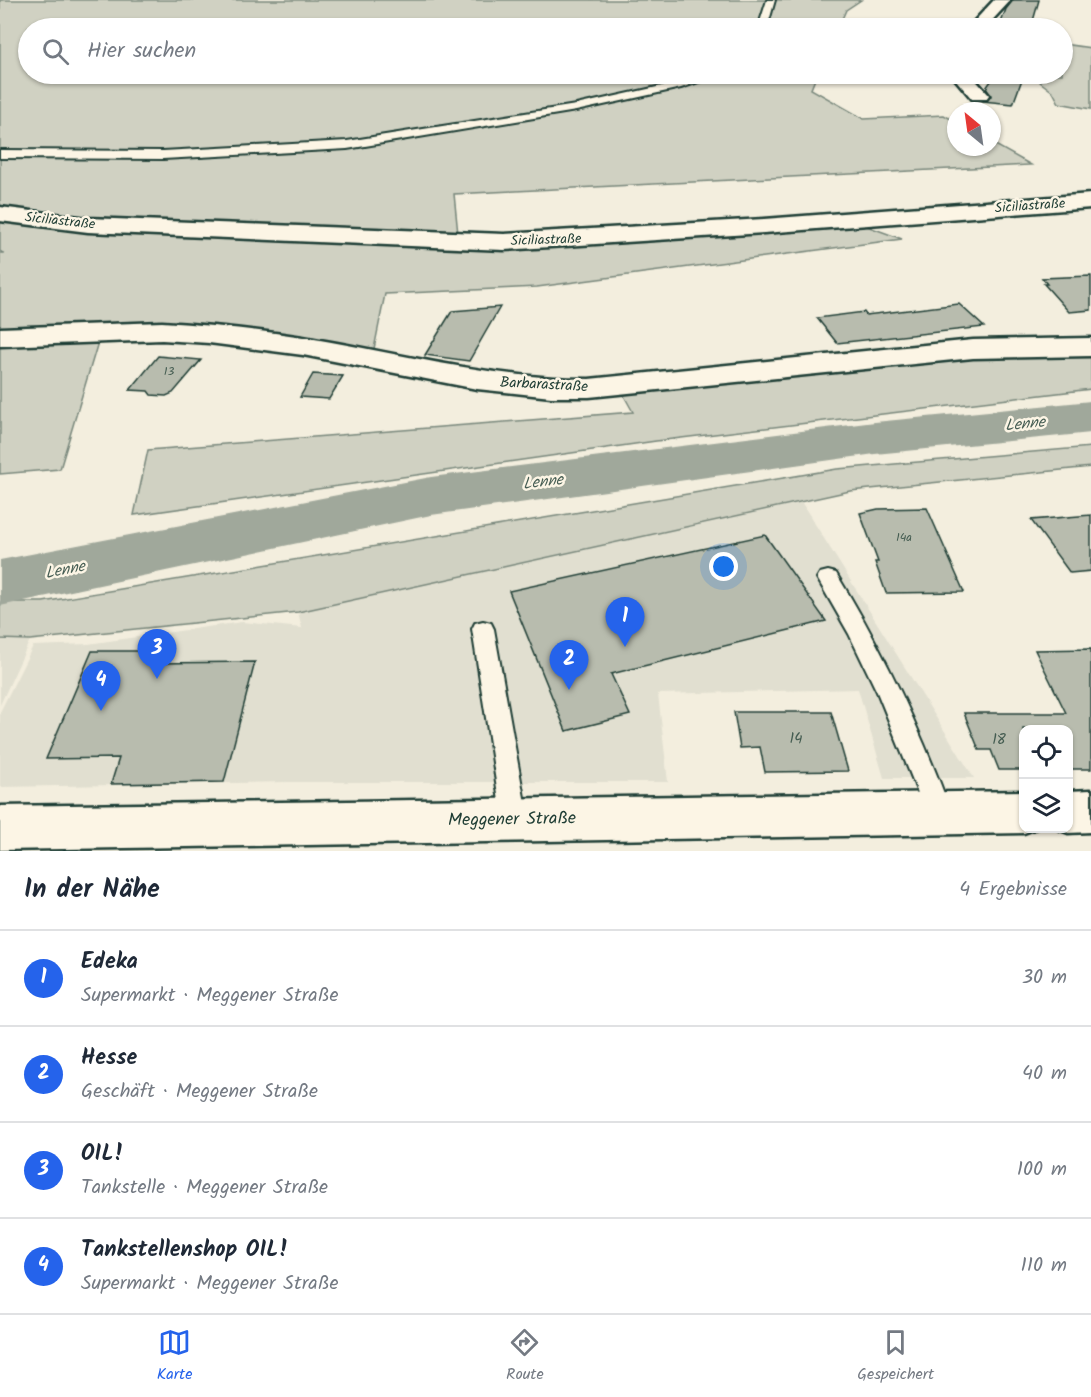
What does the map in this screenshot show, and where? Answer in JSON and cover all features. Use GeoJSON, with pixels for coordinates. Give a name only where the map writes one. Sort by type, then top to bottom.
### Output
{"type":"FeatureCollection","features":[{"type":"Feature","properties":{"kind":"street"},"geometry":{"type":"LineString","coordinates":[[986,18],[1003,0]]}},
{"type":"Feature","properties":{"kind":"street"},"geometry":{"type":"LineString","coordinates":[[969,84],[979,95]]}},
{"type":"Feature","properties":{"kind":"street","name":"Siciliastraße"},"geometry":{"type":"LineString","coordinates":[[0,214],[88,225],[504,242],[764,226],[1090,213]]}},
{"type":"Feature","properties":{"kind":"street","name":"Barbarastraße"},"geometry":{"type":"LineString","coordinates":[[0,337],[162,331],[209,334],[303,346],[477,380],[551,388],[589,388],[973,349],[1091,347]]}},
{"type":"Feature","properties":{"kind":"street","name":"Meggener Straße"},"geometry":{"type":"LineString","coordinates":[[0,828],[1019,812]]}},
{"type":"Feature","properties":{"kind":"street"},"geometry":{"type":"LineString","coordinates":[[1073,812],[1091,812]]}},
{"type":"Feature","properties":{"kind":"lane"},"geometry":{"type":"LineString","coordinates":[[765,18],[771,0]]}},
{"type":"Feature","properties":{"kind":"lane"},"geometry":{"type":"LineString","coordinates":[[0,154],[163,155],[347,145],[576,108],[684,84]]}},
{"type":"Feature","properties":{"kind":"lane"},"geometry":{"type":"LineString","coordinates":[[828,578],[860,628],[912,740],[938,812]]}},
{"type":"Feature","properties":{"kind":"lane"},"geometry":{"type":"LineString","coordinates":[[483,629],[515,820]]}},
{"type":"Feature","properties":{"kind":"shaded area"},"geometry":{"type":"Polygon","coordinates":[[[0,0],[861,0],[846,10],[842,18],[18,18],[18,84],[813,84],[811,89],[864,119],[944,115],[947,117],[947,156],[1001,156],[1001,148],[1031,165],[454,194],[459,244],[861,224],[902,239],[537,287],[385,294],[373,354],[217,327],[0,333],[0,253],[3,253],[0,251],[0,0]]]}},
{"type":"Feature","properties":{"kind":"shaded area"},"geometry":{"type":"Polygon","coordinates":[[[1073,45],[1091,48],[1091,109],[1059,103],[1053,92],[1043,84],[1073,84],[1073,45]]]}},
{"type":"Feature","properties":{"kind":"shaded area"},"geometry":{"type":"Polygon","coordinates":[[[98,342],[60,469],[0,474],[0,347],[98,342]]]}},
{"type":"Feature","properties":{"kind":"shaded area"},"geometry":{"type":"Polygon","coordinates":[[[1091,355],[1091,389],[656,441],[134,515],[148,450],[633,412],[623,394],[971,357],[1091,355]]]}},
{"type":"Feature","properties":{"kind":"shaded area"},"geometry":{"type":"Polygon","coordinates":[[[1091,447],[1091,467],[850,491],[298,612],[30,640],[0,639],[0,602],[43,602],[837,469],[1091,447]]]}},
{"type":"Feature","properties":{"kind":"shaded area"},"geometry":{"type":"Polygon","coordinates":[[[800,500],[974,778],[884,778],[858,689],[658,694],[668,782],[287,782],[0,787],[0,712],[33,646],[88,644],[242,622],[302,628],[298,612],[800,500]]]}},
{"type":"Feature","properties":{"kind":"shaded area"},"geometry":{"type":"Polygon","coordinates":[[[0,639],[30,640],[0,705],[0,639]]]}},
{"type":"Feature","properties":{"kind":"building"},"geometry":{"type":"Polygon","coordinates":[[[1013,0],[1039,0],[1034,18],[1003,18],[1013,0]]]}},
{"type":"Feature","properties":{"kind":"building"},"geometry":{"type":"Polygon","coordinates":[[[989,84],[1020,84],[1013,104],[982,101],[988,100],[991,96],[986,88],[989,84]]]}},
{"type":"Feature","properties":{"kind":"building"},"geometry":{"type":"Polygon","coordinates":[[[1091,276],[1091,310],[1069,312],[1044,284],[1047,284],[1042,278],[1091,276]]]}},
{"type":"Feature","properties":{"kind":"building"},"geometry":{"type":"Polygon","coordinates":[[[959,304],[984,327],[837,343],[817,318],[864,312],[866,315],[959,304]]]}},
{"type":"Feature","properties":{"kind":"building"},"geometry":{"type":"Polygon","coordinates":[[[500,307],[469,361],[425,355],[452,311],[500,307]]]}},
{"type":"Feature","properties":{"kind":"building"},"geometry":{"type":"Polygon","coordinates":[[[158,356],[201,360],[173,393],[166,396],[151,395],[148,391],[130,390],[158,356]]]}},
{"type":"Feature","properties":{"kind":"building"},"geometry":{"type":"Polygon","coordinates":[[[313,374],[343,376],[329,399],[300,397],[313,374]]]}},
{"type":"Feature","properties":{"kind":"building"},"geometry":{"type":"Polygon","coordinates":[[[927,508],[964,592],[886,593],[875,562],[878,562],[860,513],[878,509],[927,508]]]}},
{"type":"Feature","properties":{"kind":"building"},"geometry":{"type":"Polygon","coordinates":[[[1091,515],[1091,571],[1070,573],[1031,520],[1091,515]]]}},
{"type":"Feature","properties":{"kind":"building"},"geometry":{"type":"Polygon","coordinates":[[[765,535],[826,621],[611,674],[630,715],[566,731],[509,591],[765,535]]]}},
{"type":"Feature","properties":{"kind":"building"},"geometry":{"type":"Polygon","coordinates":[[[1091,649],[1091,769],[1073,769],[1073,725],[1019,725],[1019,770],[999,770],[991,750],[979,750],[964,713],[1066,713],[1035,650],[1091,649]]]}},
{"type":"Feature","properties":{"kind":"building"},"geometry":{"type":"Polygon","coordinates":[[[92,651],[158,651],[153,663],[255,662],[224,782],[111,784],[119,758],[46,759],[92,651]]]}},
{"type":"Feature","properties":{"kind":"building"},"geometry":{"type":"Polygon","coordinates":[[[734,712],[831,712],[848,771],[765,772],[760,747],[740,748],[734,712]]]}},
{"type":"Feature","properties":{"kind":"waterway","name":"Lenne"},"geometry":{"type":"LineString","coordinates":[[0,583],[431,496],[875,438],[1091,417]]}},
{"type":"Feature","properties":{"kind":"place","name":"Edeka"},"geometry":{"type":"Point","coordinates":[625,647]}},
{"type":"Feature","properties":{"kind":"place","name":"OIL!"},"geometry":{"type":"Point","coordinates":[157,679]}},
{"type":"Feature","properties":{"kind":"place","name":"Hesse"},"geometry":{"type":"Point","coordinates":[569,690]}},
{"type":"Feature","properties":{"kind":"place","name":"Tankstellenshop OIL!"},"geometry":{"type":"Point","coordinates":[101,711]}}]}
